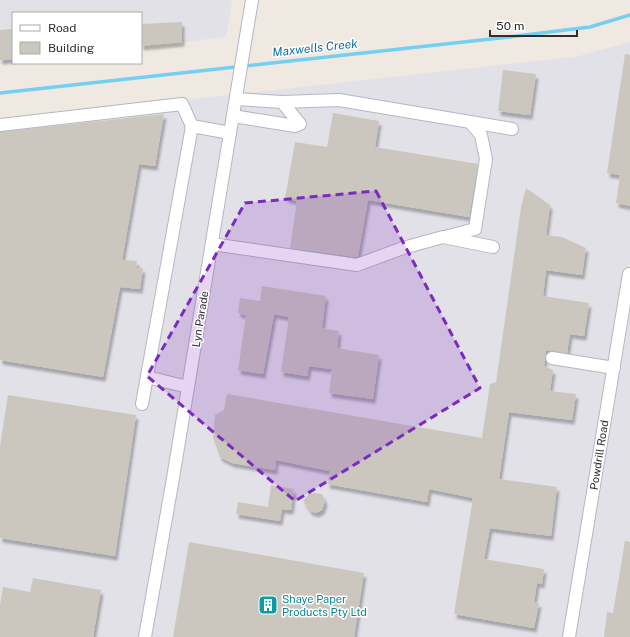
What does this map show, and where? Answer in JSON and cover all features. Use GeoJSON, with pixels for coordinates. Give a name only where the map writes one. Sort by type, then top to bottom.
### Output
{"type":"FeatureCollection","features":[{"type":"Feature","properties":{"kind":"street","name":"Lyn Parade"},"geometry":{"type":"LineString","coordinates":[[145,637],[252,0]]}},
{"type":"Feature","properties":{"kind":"street"},"geometry":{"type":"LineString","coordinates":[[237,94],[282,102],[339,100],[512,128]]}},
{"type":"Feature","properties":{"kind":"street"},"geometry":{"type":"LineString","coordinates":[[233,116],[295,126],[300,124],[282,102]]}},
{"type":"Feature","properties":{"kind":"street"},"geometry":{"type":"LineString","coordinates":[[0,125],[182,104],[192,126],[142,404]]}},
{"type":"Feature","properties":{"kind":"street"},"geometry":{"type":"LineString","coordinates":[[212,244],[357,265],[403,248],[474,229],[486,159],[481,135],[470,122]]}},
{"type":"Feature","properties":{"kind":"street"},"geometry":{"type":"LineString","coordinates":[[192,126],[230,133]]}},
{"type":"Feature","properties":{"kind":"street"},"geometry":{"type":"LineString","coordinates":[[443,237],[493,247]]}},
{"type":"Feature","properties":{"kind":"street","name":"Powdrill Road"},"geometry":{"type":"LineString","coordinates":[[569,637],[629,274]]}},
{"type":"Feature","properties":{"kind":"street"},"geometry":{"type":"LineString","coordinates":[[552,358],[614,368]]}},
{"type":"Feature","properties":{"kind":"street"},"geometry":{"type":"LineString","coordinates":[[147,378],[188,387]]}},
{"type":"Feature","properties":{"kind":"highlighted area"},"geometry":{"type":"Polygon","coordinates":[[[376,191],[480,388],[295,501],[147,376],[245,203],[376,191]]]}},
{"type":"Feature","properties":{"kind":"shaded area"},"geometry":{"type":"Polygon","coordinates":[[[0,0],[232,0],[226,37],[142,47],[142,12],[12,12],[12,62],[0,64],[0,0]]]}},
{"type":"Feature","properties":{"kind":"shaded area"},"geometry":{"type":"Polygon","coordinates":[[[630,42],[630,637],[0,637],[0,120],[575,57],[630,42]]]}},
{"type":"Feature","properties":{"kind":"building"},"geometry":{"type":"Polygon","coordinates":[[[182,22],[182,42],[142,46],[142,24],[182,22]]]}},
{"type":"Feature","properties":{"kind":"building"},"geometry":{"type":"Polygon","coordinates":[[[12,29],[12,59],[0,60],[0,30],[12,29]]]}},
{"type":"Feature","properties":{"kind":"building"},"geometry":{"type":"Polygon","coordinates":[[[625,54],[630,55],[630,206],[616,203],[620,175],[607,173],[625,54]]]}},
{"type":"Feature","properties":{"kind":"building"},"geometry":{"type":"Polygon","coordinates":[[[503,70],[536,74],[530,115],[498,111],[503,70]]]}},
{"type":"Feature","properties":{"kind":"building"},"geometry":{"type":"Polygon","coordinates":[[[333,113],[379,121],[375,147],[478,164],[469,217],[368,200],[358,256],[356,257],[290,248],[297,201],[285,198],[295,142],[327,147],[333,113]]]}},
{"type":"Feature","properties":{"kind":"building"},"geometry":{"type":"Polygon","coordinates":[[[164,114],[155,166],[139,164],[122,260],[137,261],[136,268],[143,268],[140,289],[120,287],[103,377],[0,360],[0,132],[164,114]]]}},
{"type":"Feature","properties":{"kind":"building"},"geometry":{"type":"Polygon","coordinates":[[[526,188],[550,205],[546,235],[562,237],[586,248],[582,275],[546,270],[543,296],[589,303],[584,336],[570,334],[567,353],[546,350],[544,366],[553,370],[550,391],[576,394],[572,420],[509,412],[499,479],[557,487],[551,536],[490,528],[484,559],[544,569],[542,584],[537,583],[534,602],[539,603],[534,628],[454,614],[473,498],[429,489],[427,502],[327,484],[330,471],[276,460],[275,470],[232,463],[220,457],[213,437],[215,415],[224,410],[227,394],[482,438],[490,384],[496,382],[521,207],[526,188]]]}},
{"type":"Feature","properties":{"kind":"building"},"geometry":{"type":"Polygon","coordinates":[[[262,286],[326,296],[322,328],[339,331],[337,348],[379,355],[373,399],[329,393],[332,369],[309,366],[307,376],[281,372],[289,317],[274,314],[263,374],[238,370],[246,315],[238,313],[240,298],[260,301],[262,286]]]}},
{"type":"Feature","properties":{"kind":"building"},"geometry":{"type":"Polygon","coordinates":[[[8,395],[136,415],[115,556],[0,538],[0,446],[8,395]]]}},
{"type":"Feature","properties":{"kind":"building"},"geometry":{"type":"Polygon","coordinates":[[[271,485],[294,489],[291,510],[282,509],[280,521],[236,514],[238,502],[268,507],[271,485]]]}},
{"type":"Feature","properties":{"kind":"building"},"geometry":{"type":"Polygon","coordinates":[[[309,494],[322,494],[325,501],[322,510],[316,513],[310,511],[303,501],[309,494]]]}},
{"type":"Feature","properties":{"kind":"building"},"geometry":{"type":"Polygon","coordinates":[[[625,541],[630,542],[630,637],[604,637],[607,612],[613,613],[625,541]]]}},
{"type":"Feature","properties":{"kind":"building","name":"Shaye Paper Products Pty Ltd"},"geometry":{"type":"Polygon","coordinates":[[[189,542],[364,573],[354,637],[173,637],[189,542]]]}},
{"type":"Feature","properties":{"kind":"building"},"geometry":{"type":"Polygon","coordinates":[[[33,578],[101,590],[93,637],[0,637],[0,605],[3,587],[30,592],[33,578]]]}},
{"type":"Feature","properties":{"kind":"waterway","name":"Maxwells Creek"},"geometry":{"type":"LineString","coordinates":[[0,93],[590,27],[630,15]]}},
{"type":"Feature","properties":{"kind":"place","name":"Shaye Paper Products Pty Ltd"},"geometry":{"type":"Point","coordinates":[268,605]}}]}
